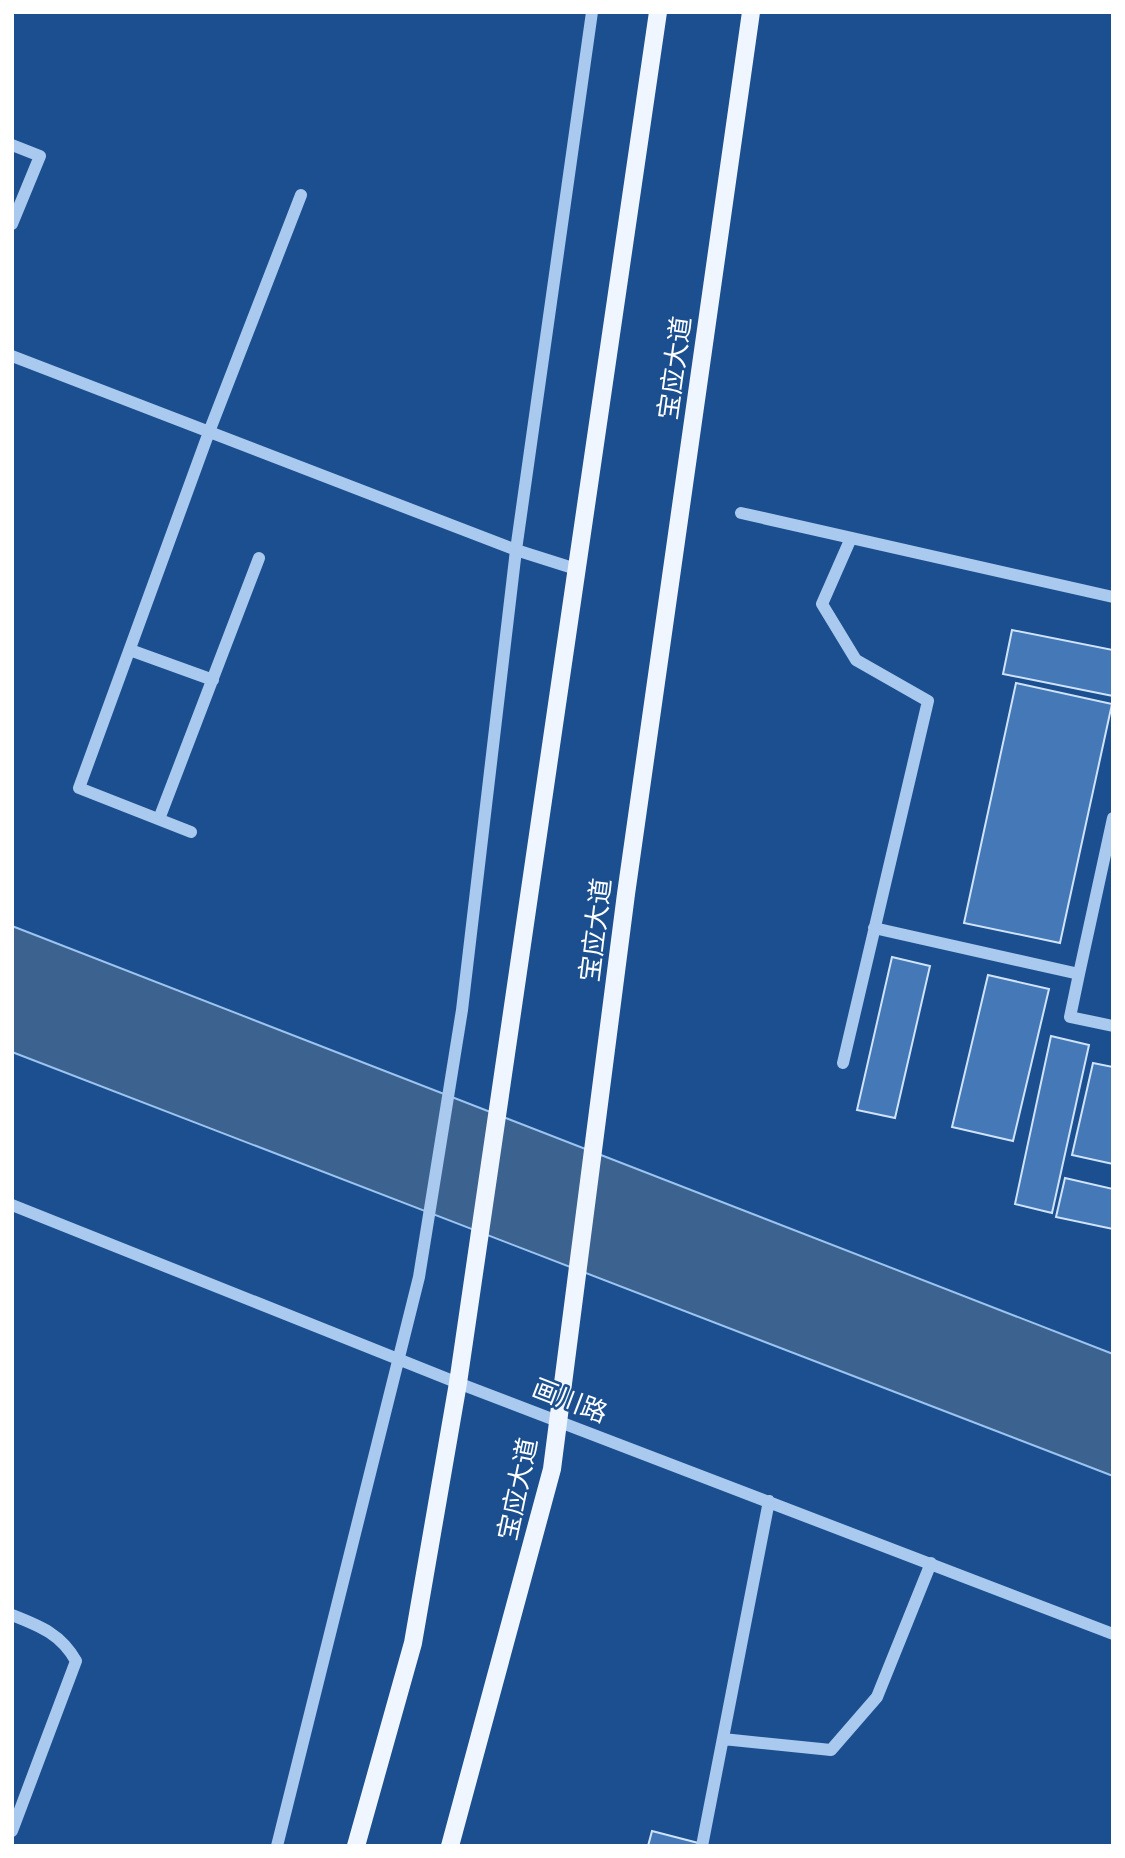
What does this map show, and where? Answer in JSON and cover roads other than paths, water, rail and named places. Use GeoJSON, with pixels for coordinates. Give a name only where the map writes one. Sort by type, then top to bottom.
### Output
{"type":"FeatureCollection","features":[{"type":"Feature","properties":{"kind":"main road"},"geometry":{"type":"LineString","coordinates":[[356,1846],[413,1643],[458,1383],[658,12]]}},
{"type":"Feature","properties":{"kind":"main road","name":"宝应大道"},"geometry":{"type":"LineString","coordinates":[[450,1846],[552,1469],[607,1059],[626,894],[751,12]]}},
{"type":"Feature","properties":{"kind":"street"},"geometry":{"type":"LineString","coordinates":[[277,1846],[401,1360],[419,1277],[461,1010],[516,550],[592,12]]}},
{"type":"Feature","properties":{"kind":"street"},"geometry":{"type":"LineString","coordinates":[[12,145],[40,156],[12,224]]}},
{"type":"Feature","properties":{"kind":"street"},"geometry":{"type":"LineString","coordinates":[[191,832],[79,788],[209,432],[301,195]]}},
{"type":"Feature","properties":{"kind":"street"},"geometry":{"type":"LineString","coordinates":[[12,356],[516,550],[576,569]]}},
{"type":"Feature","properties":{"kind":"street"},"geometry":{"type":"LineString","coordinates":[[741,513],[1113,597]]}},
{"type":"Feature","properties":{"kind":"street"},"geometry":{"type":"LineString","coordinates":[[843,1063],[928,701],[856,660],[822,604],[851,538]]}},
{"type":"Feature","properties":{"kind":"street"},"geometry":{"type":"LineString","coordinates":[[159,819],[259,558]]}},
{"type":"Feature","properties":{"kind":"street"},"geometry":{"type":"LineString","coordinates":[[130,650],[213,680]]}},
{"type":"Feature","properties":{"kind":"street"},"geometry":{"type":"LineString","coordinates":[[1113,818],[1070,1017],[1113,1026]]}},
{"type":"Feature","properties":{"kind":"street"},"geometry":{"type":"LineString","coordinates":[[874,928],[1079,974]]}},
{"type":"Feature","properties":{"kind":"street","name":"画川路"},"geometry":{"type":"LineString","coordinates":[[12,1205],[458,1383],[1113,1634]]}},
{"type":"Feature","properties":{"kind":"street"},"geometry":{"type":"LineString","coordinates":[[702,1846],[769,1501]]}},
{"type":"Feature","properties":{"kind":"street"},"geometry":{"type":"LineString","coordinates":[[723,1739],[831,1750],[877,1697],[931,1563]]}},
{"type":"Feature","properties":{"kind":"street"},"geometry":{"type":"LineString","coordinates":[[12,1615],[51,1630],[68,1646],[76,1661],[12,1831]]}},
{"type":"Feature","properties":{"kind":"water"},"geometry":{"type":"Polygon","coordinates":[[[12,926],[1113,1354],[1113,1476],[12,1052],[12,926]]]}}]}
